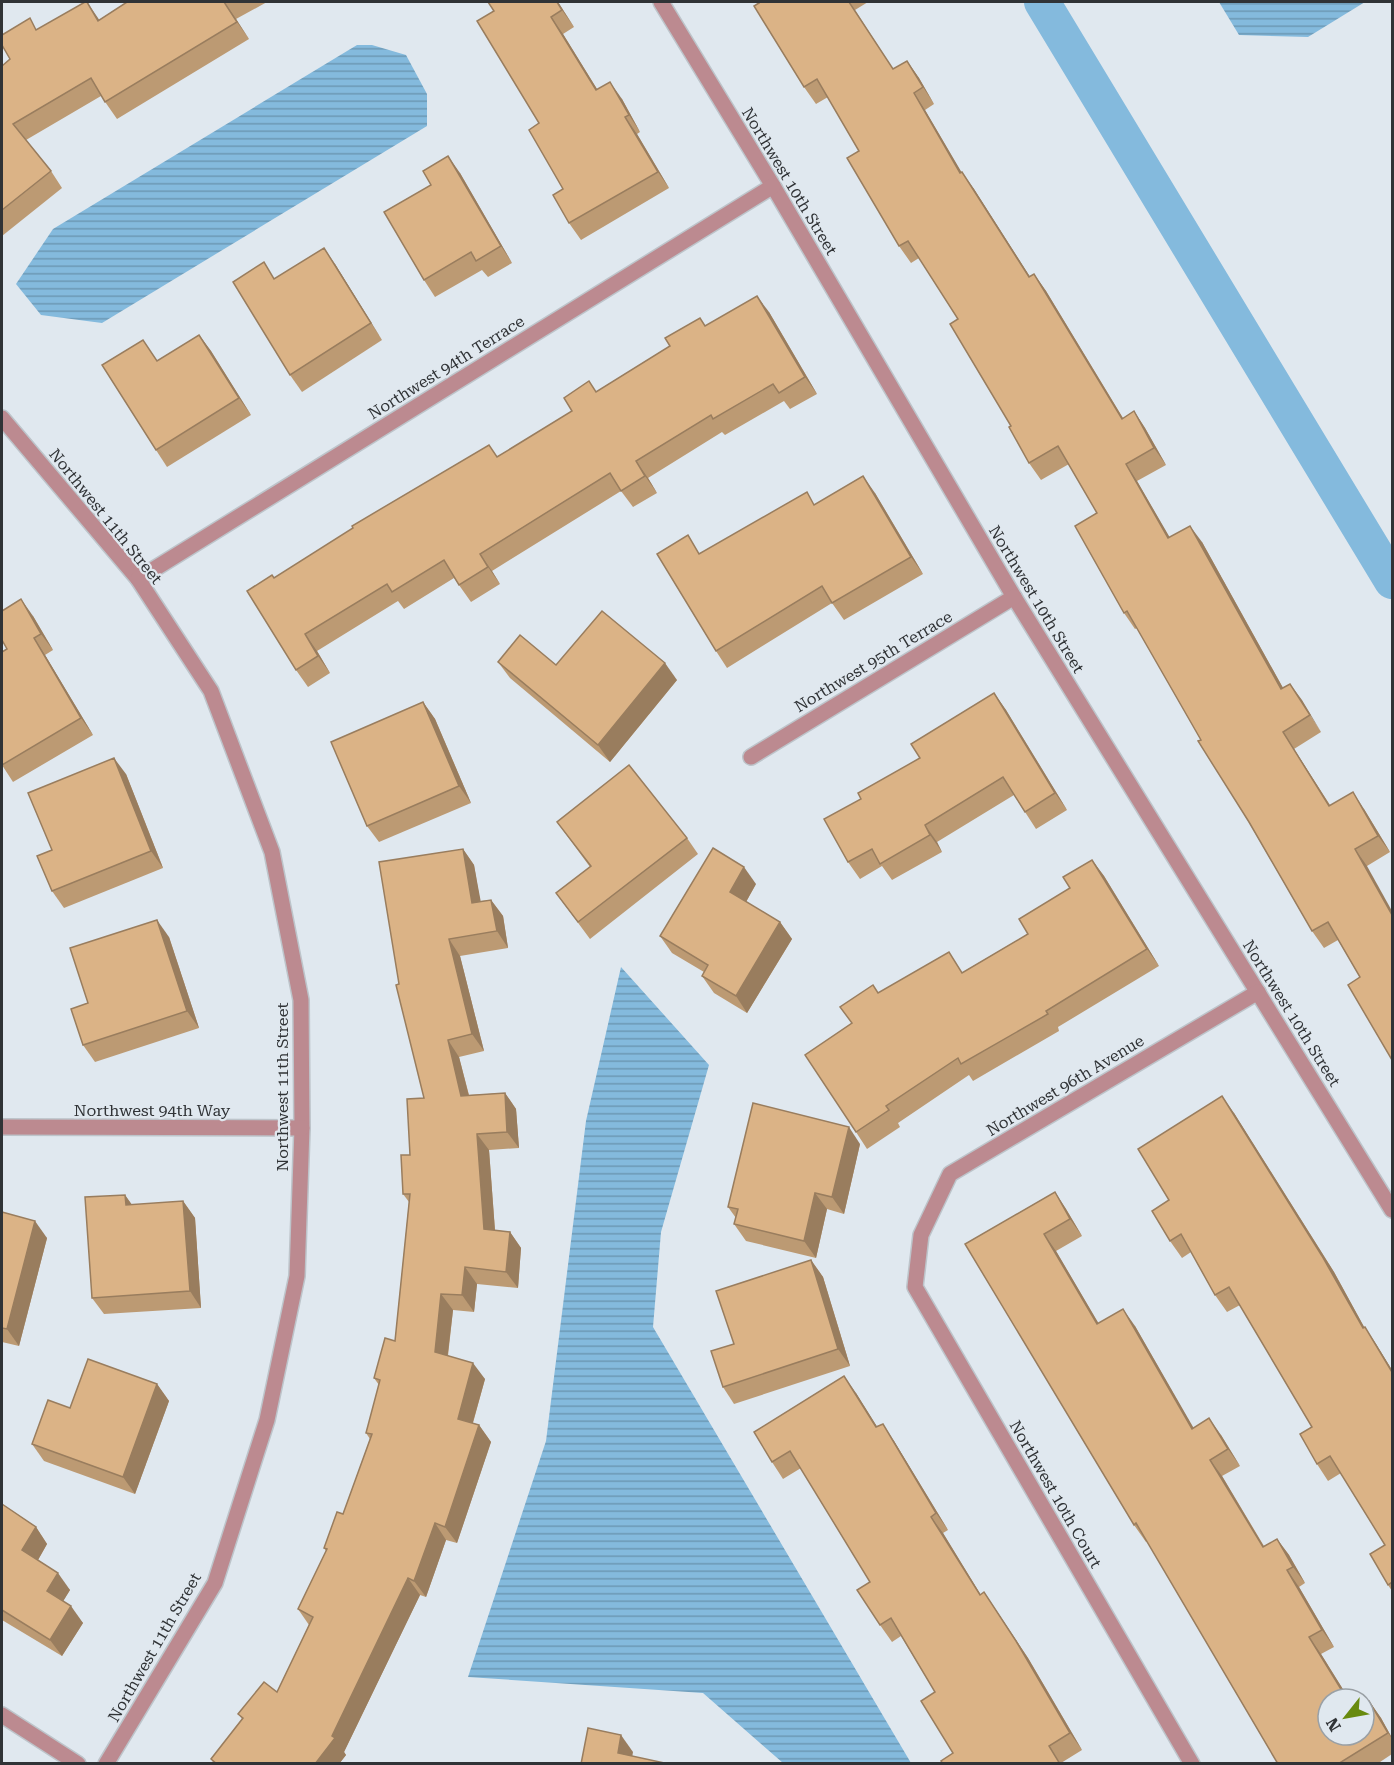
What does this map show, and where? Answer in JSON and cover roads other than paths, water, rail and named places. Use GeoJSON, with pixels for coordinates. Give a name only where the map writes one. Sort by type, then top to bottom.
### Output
{"type":"FeatureCollection","features":[{"type":"Feature","properties":{"kind":"street","name":"Northwest 10th Street"},"geometry":{"type":"LineString","coordinates":[[661,2],[774,186],[1014,597],[1392,1210]]}},
{"type":"Feature","properties":{"kind":"street","name":"Northwest 94th Terrace"},"geometry":{"type":"LineString","coordinates":[[138,579],[774,186]]}},
{"type":"Feature","properties":{"kind":"street","name":"Northwest 11th Street"},"geometry":{"type":"LineString","coordinates":[[2,418],[138,579],[212,691],[272,852],[302,1000],[302,1128],[297,1276],[267,1420],[215,1583],[106,1764]]}},
{"type":"Feature","properties":{"kind":"street","name":"Northwest 95th Terrace"},"geometry":{"type":"LineString","coordinates":[[751,757],[1014,597]]}},
{"type":"Feature","properties":{"kind":"street","name":"Northwest 96th Avenue"},"geometry":{"type":"LineString","coordinates":[[921,1235],[950,1174],[1258,992]]}},
{"type":"Feature","properties":{"kind":"street","name":"Northwest 94th Way"},"geometry":{"type":"LineString","coordinates":[[2,1127],[302,1128]]}},
{"type":"Feature","properties":{"kind":"street","name":"Northwest 10th Court"},"geometry":{"type":"LineString","coordinates":[[921,1235],[915,1287],[1192,1764]]}},
{"type":"Feature","properties":{"kind":"street"},"geometry":{"type":"LineString","coordinates":[[2,1715],[78,1764]]}},
{"type":"Feature","properties":{"kind":"water"},"geometry":{"type":"Polygon","coordinates":[[[1219,2],[1365,2],[1308,37],[1239,35],[1219,2]]]}},
{"type":"Feature","properties":{"kind":"water"},"geometry":{"type":"Polygon","coordinates":[[[357,45],[372,45],[406,55],[427,94],[427,126],[102,323],[41,315],[16,284],[53,229],[357,45]]]}},
{"type":"Feature","properties":{"kind":"water"},"geometry":{"type":"Polygon","coordinates":[[[621,967],[709,1065],[661,1232],[653,1327],[911,1763],[783,1763],[703,1693],[468,1677],[546,1441],[586,1121],[621,967]]]}},
{"type":"Feature","properties":{"kind":"waterway"},"geometry":{"type":"LineString","coordinates":[[1042,2],[1392,581]]}}]}
